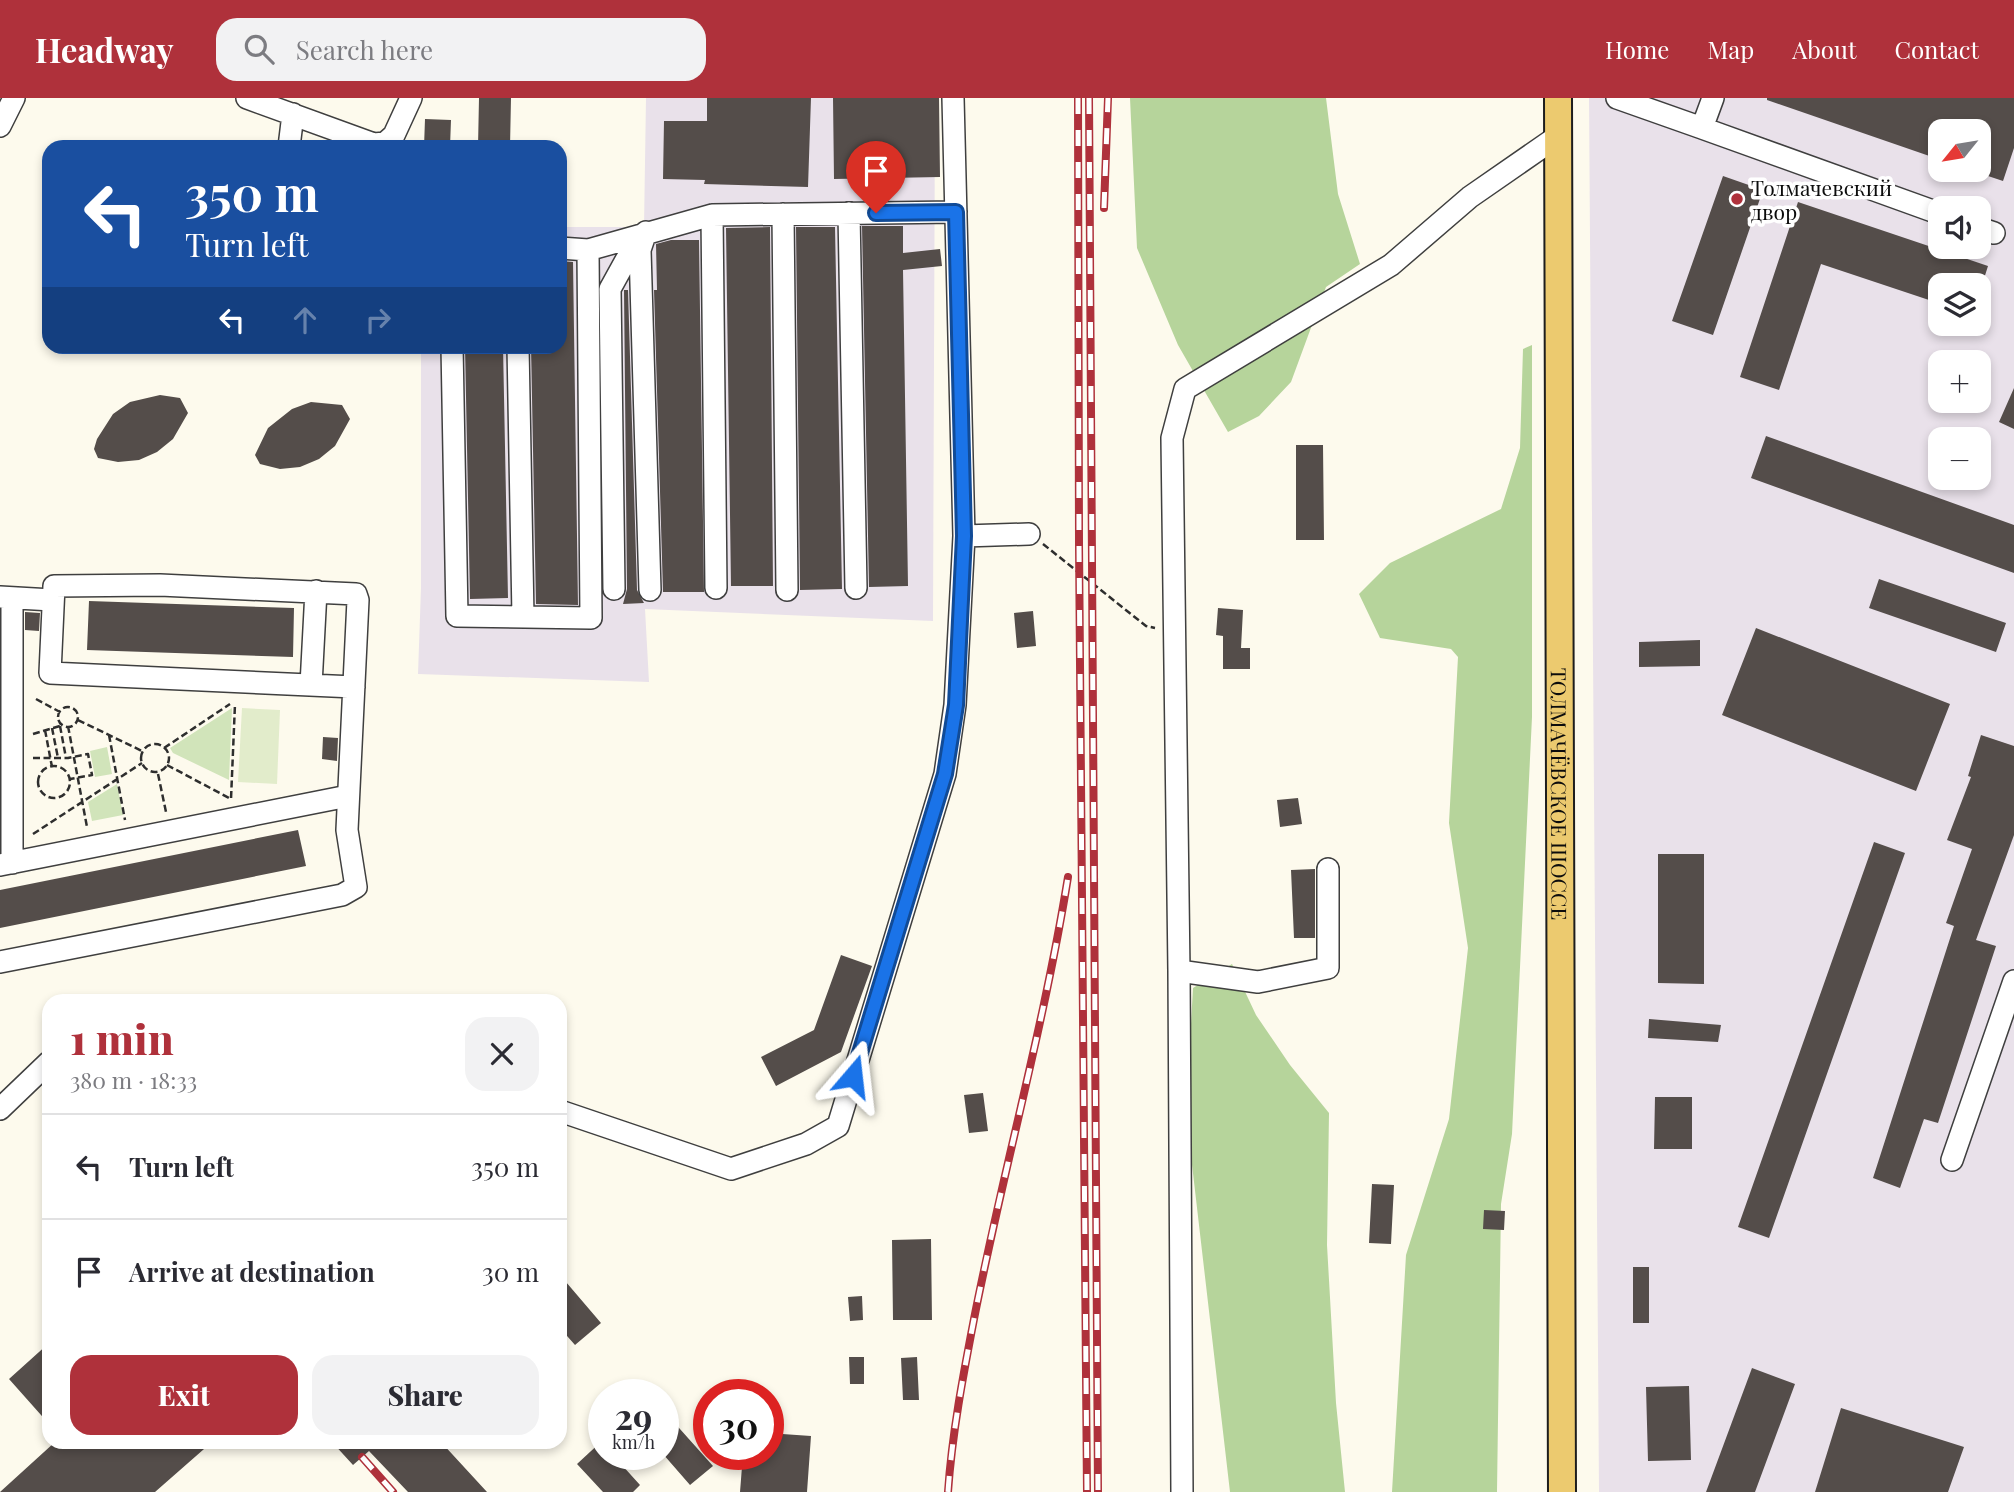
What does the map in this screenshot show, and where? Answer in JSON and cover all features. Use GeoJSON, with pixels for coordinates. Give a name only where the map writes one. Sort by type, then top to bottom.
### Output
{"type":"FeatureCollection","features":[{"type":"Feature","properties":{"kind":"main road","name":"ТОЛМАЧЁВСКОЕ ШОССЕ"},"geometry":{"type":"LineString","coordinates":[[1558,98],[1562,1492]]}},
{"type":"Feature","properties":{"kind":"street"},"geometry":{"type":"LineString","coordinates":[[0,126],[14,98]]}},
{"type":"Feature","properties":{"kind":"street"},"geometry":{"type":"LineString","coordinates":[[247,98],[360,140]]}},
{"type":"Feature","properties":{"kind":"street"},"geometry":{"type":"LineString","coordinates":[[388,140],[394,135],[411,98]]}},
{"type":"Feature","properties":{"kind":"street"},"geometry":{"type":"LineString","coordinates":[[567,1113],[731,1169],[806,1144],[838,1126],[945,774],[956,705],[964,536],[953,98]]}},
{"type":"Feature","properties":{"kind":"street"},"geometry":{"type":"LineString","coordinates":[[1616,98],[1928,209]]}},
{"type":"Feature","properties":{"kind":"street"},"geometry":{"type":"LineString","coordinates":[[1702,128],[1713,98]]}},
{"type":"Feature","properties":{"kind":"street"},"geometry":{"type":"LineString","coordinates":[[290,140],[293,114]]}},
{"type":"Feature","properties":{"kind":"street"},"geometry":{"type":"LineString","coordinates":[[1182,1492],[1172,438],[1185,389],[1391,265],[1470,197],[1558,136]]}},
{"type":"Feature","properties":{"kind":"street"},"geometry":{"type":"LineString","coordinates":[[567,248],[588,250],[643,241],[712,215],[956,212]]}},
{"type":"Feature","properties":{"kind":"street"},"geometry":{"type":"LineString","coordinates":[[849,213],[856,588]]}},
{"type":"Feature","properties":{"kind":"street"},"geometry":{"type":"LineString","coordinates":[[783,214],[787,590]]}},
{"type":"Feature","properties":{"kind":"street"},"geometry":{"type":"LineString","coordinates":[[712,215],[716,588]]}},
{"type":"Feature","properties":{"kind":"street"},"geometry":{"type":"LineString","coordinates":[[614,589],[610,289],[626,260],[643,241]]}},
{"type":"Feature","properties":{"kind":"street"},"geometry":{"type":"LineString","coordinates":[[643,241],[650,590]]}},
{"type":"Feature","properties":{"kind":"street"},"geometry":{"type":"LineString","coordinates":[[453,354],[457,616],[592,618],[588,250]]}},
{"type":"Feature","properties":{"kind":"street"},"geometry":{"type":"LineString","coordinates":[[518,354],[523,617]]}},
{"type":"Feature","properties":{"kind":"street"},"geometry":{"type":"LineString","coordinates":[[964,536],[1029,534]]}},
{"type":"Feature","properties":{"kind":"street"},"geometry":{"type":"LineString","coordinates":[[0,962],[342,895],[356,887],[347,830],[358,600],[352,593],[160,585],[58,584],[52,589],[50,673]]}},
{"type":"Feature","properties":{"kind":"street"},"geometry":{"type":"LineString","coordinates":[[311,685],[316,591]]}},
{"type":"Feature","properties":{"kind":"street"},"geometry":{"type":"LineString","coordinates":[[52,600],[6,597],[12,671],[6,864],[348,796]]}},
{"type":"Feature","properties":{"kind":"street"},"geometry":{"type":"LineString","coordinates":[[12,671],[354,687]]}},
{"type":"Feature","properties":{"kind":"street"},"geometry":{"type":"LineString","coordinates":[[1179,971],[1258,982],[1328,968],[1328,869]]}},
{"type":"Feature","properties":{"kind":"street"},"geometry":{"type":"LineString","coordinates":[[1952,1160],[2014,981]]}},
{"type":"Feature","properties":{"kind":"street"},"geometry":{"type":"LineString","coordinates":[[0,1109],[42,1069]]}},
{"type":"Feature","properties":{"kind":"path"},"geometry":{"type":"LineString","coordinates":[[1029,534],[1146,626],[1174,635]]}},
{"type":"Feature","properties":{"kind":"path"},"geometry":{"type":"LineString","coordinates":[[36,699],[60,712]]}},
{"type":"Feature","properties":{"kind":"path"},"geometry":{"type":"LineString","coordinates":[[164,748],[233,704],[231,799],[167,765]]}},
{"type":"Feature","properties":{"kind":"path"},"geometry":{"type":"LineString","coordinates":[[78,720],[76,710],[72,708],[67,707],[60,712],[59,718],[74,757],[87,827]]}},
{"type":"Feature","properties":{"kind":"path"},"geometry":{"type":"LineString","coordinates":[[33,734],[75,724],[78,720]]}},
{"type":"Feature","properties":{"kind":"path"},"geometry":{"type":"LineString","coordinates":[[78,720],[142,751]]}},
{"type":"Feature","properties":{"kind":"path"},"geometry":{"type":"LineString","coordinates":[[64,726],[66,758]]}},
{"type":"Feature","properties":{"kind":"path"},"geometry":{"type":"LineString","coordinates":[[52,728],[58,758]]}},
{"type":"Feature","properties":{"kind":"path"},"geometry":{"type":"LineString","coordinates":[[45,730],[52,767]]}},
{"type":"Feature","properties":{"kind":"path"},"geometry":{"type":"LineString","coordinates":[[109,735],[125,820]]}},
{"type":"Feature","properties":{"kind":"path"},"geometry":{"type":"LineString","coordinates":[[156,744],[164,748],[169,754],[167,765],[158,772],[148,771],[142,763],[142,751],[156,744]]}},
{"type":"Feature","properties":{"kind":"path"},"geometry":{"type":"LineString","coordinates":[[33,758],[66,758],[88,754],[92,775],[69,779]]}},
{"type":"Feature","properties":{"kind":"path"},"geometry":{"type":"LineString","coordinates":[[33,834],[142,763]]}},
{"type":"Feature","properties":{"kind":"path"},"geometry":{"type":"LineString","coordinates":[[52,767],[62,769],[69,779],[67,791],[57,798],[45,796],[40,792],[40,774],[52,767]]}},
{"type":"Feature","properties":{"kind":"path"},"geometry":{"type":"LineString","coordinates":[[158,772],[166,812]]}},
{"type":"Feature","properties":{"kind":"path"},"geometry":{"type":"LineString","coordinates":[[33,782],[38,782]]}},
{"type":"Feature","properties":{"kind":"shaded area"},"geometry":{"type":"Polygon","coordinates":[[[646,98],[935,98],[933,621],[645,609],[649,682],[418,674],[421,588],[421,354],[567,354],[567,227],[644,227],[646,98]]]}},
{"type":"Feature","properties":{"kind":"shaded area"},"geometry":{"type":"Polygon","coordinates":[[[1589,98],[2014,98],[2014,1492],[1599,1492],[1589,98]]]}},
{"type":"Feature","properties":{"kind":"green space"},"geometry":{"type":"Polygon","coordinates":[[[1130,98],[1326,98],[1338,194],[1360,264],[1326,287],[1291,382],[1259,416],[1228,432],[1178,345],[1137,248],[1130,98]]]}},
{"type":"Feature","properties":{"kind":"green space"},"geometry":{"type":"Polygon","coordinates":[[[1532,345],[1532,717],[1512,1134],[1501,1204],[1497,1492],[1392,1492],[1406,1255],[1449,1119],[1468,948],[1449,823],[1458,657],[1451,649],[1380,638],[1359,594],[1390,563],[1501,509],[1520,448],[1523,349],[1532,345]]]}},
{"type":"Feature","properties":{"kind":"green space"},"geometry":{"type":"Polygon","coordinates":[[[232,708],[229,780],[173,753],[170,748],[232,708]]]}},
{"type":"Feature","properties":{"kind":"green space"},"geometry":{"type":"Polygon","coordinates":[[[242,708],[280,710],[277,784],[238,782],[242,708]]]}},
{"type":"Feature","properties":{"kind":"green space"},"geometry":{"type":"Polygon","coordinates":[[[107,747],[112,774],[95,777],[90,751],[107,747]]]}},
{"type":"Feature","properties":{"kind":"green space"},"geometry":{"type":"Polygon","coordinates":[[[117,784],[123,815],[92,821],[88,802],[117,784]]]}},
{"type":"Feature","properties":{"kind":"green space"},"geometry":{"type":"Polygon","coordinates":[[[1232,964],[1256,1015],[1290,1065],[1329,1113],[1327,1245],[1336,1403],[1345,1492],[1230,1492],[1186,1113],[1193,988],[1232,964]]]}},
{"type":"Feature","properties":{"kind":"building"},"geometry":{"type":"Polygon","coordinates":[[[479,98],[511,98],[510,140],[478,140],[479,98]]]}},
{"type":"Feature","properties":{"kind":"building"},"geometry":{"type":"Polygon","coordinates":[[[707,98],[811,98],[808,187],[704,184],[705,180],[663,179],[664,121],[707,121],[707,98]]]}},
{"type":"Feature","properties":{"kind":"building"},"geometry":{"type":"Polygon","coordinates":[[[833,98],[939,98],[940,177],[834,179],[833,98]]]}},
{"type":"Feature","properties":{"kind":"building"},"geometry":{"type":"Polygon","coordinates":[[[2014,98],[2014,148],[2003,181],[1992,177],[1992,119],[1928,119],[1928,156],[1767,100],[2014,98]]]}},
{"type":"Feature","properties":{"kind":"building"},"geometry":{"type":"Polygon","coordinates":[[[425,119],[451,120],[450,140],[424,140],[425,119]]]}},
{"type":"Feature","properties":{"kind":"building"},"geometry":{"type":"Polygon","coordinates":[[[1723,176],[1763,190],[1713,335],[1672,321],[1723,176]]]}},
{"type":"Feature","properties":{"kind":"building"},"geometry":{"type":"Polygon","coordinates":[[[1798,202],[1928,246],[1928,259],[1967,259],[1988,266],[1986,273],[1928,273],[1928,300],[1821,264],[1779,390],[1740,377],[1798,202]]]}},
{"type":"Feature","properties":{"kind":"building"},"geometry":{"type":"Polygon","coordinates":[[[862,226],[903,226],[903,253],[940,249],[942,266],[903,270],[908,586],[869,587],[862,226]]]}},
{"type":"Feature","properties":{"kind":"building"},"geometry":{"type":"Polygon","coordinates":[[[770,227],[773,586],[731,586],[726,228],[770,227]]]}},
{"type":"Feature","properties":{"kind":"building"},"geometry":{"type":"Polygon","coordinates":[[[796,227],[835,227],[842,589],[800,590],[796,227]]]}},
{"type":"Feature","properties":{"kind":"building"},"geometry":{"type":"Polygon","coordinates":[[[671,240],[699,240],[704,592],[663,592],[654,290],[657,290],[656,244],[671,240]]]}},
{"type":"Feature","properties":{"kind":"building"},"geometry":{"type":"Polygon","coordinates":[[[567,262],[573,262],[578,605],[536,604],[531,354],[567,354],[567,262]]]}},
{"type":"Feature","properties":{"kind":"building"},"geometry":{"type":"Polygon","coordinates":[[[624,290],[628,290],[637,590],[644,603],[623,604],[627,589],[624,290]]]}},
{"type":"Feature","properties":{"kind":"building"},"geometry":{"type":"Polygon","coordinates":[[[465,354],[503,354],[508,598],[470,599],[465,354]]]}},
{"type":"Feature","properties":{"kind":"building"},"geometry":{"type":"Polygon","coordinates":[[[2014,388],[2014,429],[1999,422],[2014,388]]]}},
{"type":"Feature","properties":{"kind":"building"},"geometry":{"type":"Polygon","coordinates":[[[160,395],[180,398],[188,413],[173,439],[157,452],[139,460],[118,462],[98,458],[94,449],[97,439],[113,414],[130,402],[160,395]]]}},
{"type":"Feature","properties":{"kind":"building"},"geometry":{"type":"Polygon","coordinates":[[[311,402],[342,405],[350,419],[335,446],[319,459],[300,467],[280,469],[260,464],[255,455],[268,428],[292,409],[311,402]]]}},
{"type":"Feature","properties":{"kind":"building"},"geometry":{"type":"Polygon","coordinates":[[[1766,436],[2014,525],[2014,573],[1751,478],[1766,436]]]}},
{"type":"Feature","properties":{"kind":"building"},"geometry":{"type":"Polygon","coordinates":[[[1296,445],[1323,445],[1324,540],[1296,540],[1296,445]]]}},
{"type":"Feature","properties":{"kind":"building"},"geometry":{"type":"Polygon","coordinates":[[[1879,579],[2006,623],[1996,652],[1869,608],[1879,579]]]}},
{"type":"Feature","properties":{"kind":"building"},"geometry":{"type":"Polygon","coordinates":[[[89,601],[294,608],[293,657],[87,650],[89,601]]]}},
{"type":"Feature","properties":{"kind":"building"},"geometry":{"type":"Polygon","coordinates":[[[1218,608],[1243,610],[1241,648],[1250,648],[1250,669],[1223,669],[1223,636],[1216,635],[1218,608]]]}},
{"type":"Feature","properties":{"kind":"building"},"geometry":{"type":"Polygon","coordinates":[[[1033,611],[1036,646],[1017,648],[1014,613],[1033,611]]]}},
{"type":"Feature","properties":{"kind":"building"},"geometry":{"type":"Polygon","coordinates":[[[25,612],[40,613],[39,631],[25,630],[25,612]]]}},
{"type":"Feature","properties":{"kind":"building"},"geometry":{"type":"Polygon","coordinates":[[[1756,628],[1950,704],[1916,791],[1722,715],[1756,628]]]}},
{"type":"Feature","properties":{"kind":"building"},"geometry":{"type":"Polygon","coordinates":[[[1700,640],[1700,666],[1639,667],[1639,642],[1700,640]]]}},
{"type":"Feature","properties":{"kind":"building"},"geometry":{"type":"Polygon","coordinates":[[[1981,735],[2014,746],[2014,835],[1976,940],[1996,946],[1938,1123],[1924,1119],[1900,1188],[1873,1178],[1954,926],[1946,923],[1972,849],[1947,840],[1971,777],[1968,776],[1981,735]]]}},
{"type":"Feature","properties":{"kind":"building"},"geometry":{"type":"Polygon","coordinates":[[[323,737],[338,738],[337,761],[322,759],[323,737]]]}},
{"type":"Feature","properties":{"kind":"building"},"geometry":{"type":"Polygon","coordinates":[[[1298,798],[1302,824],[1280,827],[1277,800],[1298,798]]]}},
{"type":"Feature","properties":{"kind":"building"},"geometry":{"type":"Polygon","coordinates":[[[298,830],[306,866],[0,928],[0,890],[298,830]]]}},
{"type":"Feature","properties":{"kind":"building"},"geometry":{"type":"Polygon","coordinates":[[[1874,842],[1905,853],[1769,1238],[1738,1227],[1874,842]]]}},
{"type":"Feature","properties":{"kind":"building"},"geometry":{"type":"Polygon","coordinates":[[[1658,854],[1704,854],[1704,984],[1658,983],[1658,854]]]}},
{"type":"Feature","properties":{"kind":"building"},"geometry":{"type":"Polygon","coordinates":[[[1315,869],[1315,938],[1294,938],[1291,870],[1315,869]]]}},
{"type":"Feature","properties":{"kind":"building"},"geometry":{"type":"Polygon","coordinates":[[[841,955],[872,966],[841,1052],[776,1086],[761,1057],[814,1030],[841,955]]]}},
{"type":"Feature","properties":{"kind":"building"},"geometry":{"type":"Polygon","coordinates":[[[1649,1019],[1721,1025],[1718,1042],[1648,1038],[1649,1019]]]}},
{"type":"Feature","properties":{"kind":"building"},"geometry":{"type":"Polygon","coordinates":[[[983,1093],[988,1131],[969,1133],[964,1095],[983,1093]]]}},
{"type":"Feature","properties":{"kind":"building"},"geometry":{"type":"Polygon","coordinates":[[[1655,1097],[1692,1097],[1692,1149],[1654,1149],[1655,1097]]]}},
{"type":"Feature","properties":{"kind":"building"},"geometry":{"type":"Polygon","coordinates":[[[1372,1184],[1394,1185],[1391,1244],[1369,1243],[1372,1184]]]}},
{"type":"Feature","properties":{"kind":"building"},"geometry":{"type":"Polygon","coordinates":[[[1484,1210],[1505,1211],[1504,1230],[1483,1229],[1484,1210]]]}},
{"type":"Feature","properties":{"kind":"building"},"geometry":{"type":"Polygon","coordinates":[[[931,1239],[932,1320],[893,1320],[892,1240],[931,1239]]]}},
{"type":"Feature","properties":{"kind":"building"},"geometry":{"type":"Polygon","coordinates":[[[1633,1267],[1649,1267],[1649,1323],[1633,1323],[1633,1267]]]}},
{"type":"Feature","properties":{"kind":"building"},"geometry":{"type":"Polygon","coordinates":[[[567,1283],[601,1323],[575,1345],[567,1336],[567,1283]]]}},
{"type":"Feature","properties":{"kind":"building"},"geometry":{"type":"Polygon","coordinates":[[[862,1296],[863,1320],[850,1321],[848,1297],[862,1296]]]}},
{"type":"Feature","properties":{"kind":"building"},"geometry":{"type":"Polygon","coordinates":[[[42,1349],[42,1416],[9,1379],[42,1349]]]}},
{"type":"Feature","properties":{"kind":"building"},"geometry":{"type":"Polygon","coordinates":[[[849,1357],[864,1357],[864,1384],[850,1384],[849,1357]]]}},
{"type":"Feature","properties":{"kind":"building"},"geometry":{"type":"Polygon","coordinates":[[[917,1357],[919,1400],[903,1400],[901,1358],[917,1357]]]}},
{"type":"Feature","properties":{"kind":"building"},"geometry":{"type":"Polygon","coordinates":[[[1752,1368],[1795,1384],[1755,1492],[1706,1492],[1752,1368]]]}},
{"type":"Feature","properties":{"kind":"building"},"geometry":{"type":"Polygon","coordinates":[[[1689,1386],[1691,1460],[1648,1461],[1646,1387],[1689,1386]]]}},
{"type":"Feature","properties":{"kind":"building"},"geometry":{"type":"Polygon","coordinates":[[[1841,1408],[1964,1447],[1948,1492],[1815,1492],[1841,1408]]]}},
{"type":"Feature","properties":{"kind":"building"},"geometry":{"type":"Polygon","coordinates":[[[679,1428],[693,1444],[693,1470],[708,1470],[690,1485],[677,1470],[679,1428]]]}},
{"type":"Feature","properties":{"kind":"building"},"geometry":{"type":"Polygon","coordinates":[[[784,1434],[811,1436],[807,1492],[740,1492],[742,1470],[784,1470],[784,1434]]]}},
{"type":"Feature","properties":{"kind":"building"},"geometry":{"type":"Polygon","coordinates":[[[47,1449],[204,1449],[155,1492],[0,1492],[47,1449]]]}},
{"type":"Feature","properties":{"kind":"building"},"geometry":{"type":"Polygon","coordinates":[[[338,1449],[447,1449],[487,1492],[408,1492],[369,1451],[353,1465],[338,1449]]]}},
{"type":"Feature","properties":{"kind":"building"},"geometry":{"type":"Polygon","coordinates":[[[588,1454],[588,1470],[626,1470],[640,1485],[633,1492],[603,1492],[577,1464],[588,1454]]]}},
{"type":"Feature","properties":{"kind":"railway"},"geometry":{"type":"LineString","coordinates":[[1078,98],[1087,1492]]}},
{"type":"Feature","properties":{"kind":"railway"},"geometry":{"type":"LineString","coordinates":[[1089,98],[1098,1492]]}},
{"type":"Feature","properties":{"kind":"railway"},"geometry":{"type":"LineString","coordinates":[[1104,208],[1108,98]]}},
{"type":"Feature","properties":{"kind":"railway"},"geometry":{"type":"LineString","coordinates":[[948,1492],[955,1427],[974,1319],[1047,988],[1068,877]]}},
{"type":"Feature","properties":{"kind":"railway"},"geometry":{"type":"LineString","coordinates":[[362,1457],[393,1492]]}},
{"type":"Feature","properties":{"kind":"place","name":"Толмачевский двор"},"geometry":{"type":"Point","coordinates":[1737,199]}},
{"type":"Feature","properties":{"kind":"route"},"geometry":{"type":"LineString","coordinates":[[853,1076],[945,774],[956,705],[964,536],[956,212],[876,213]]}}]}
